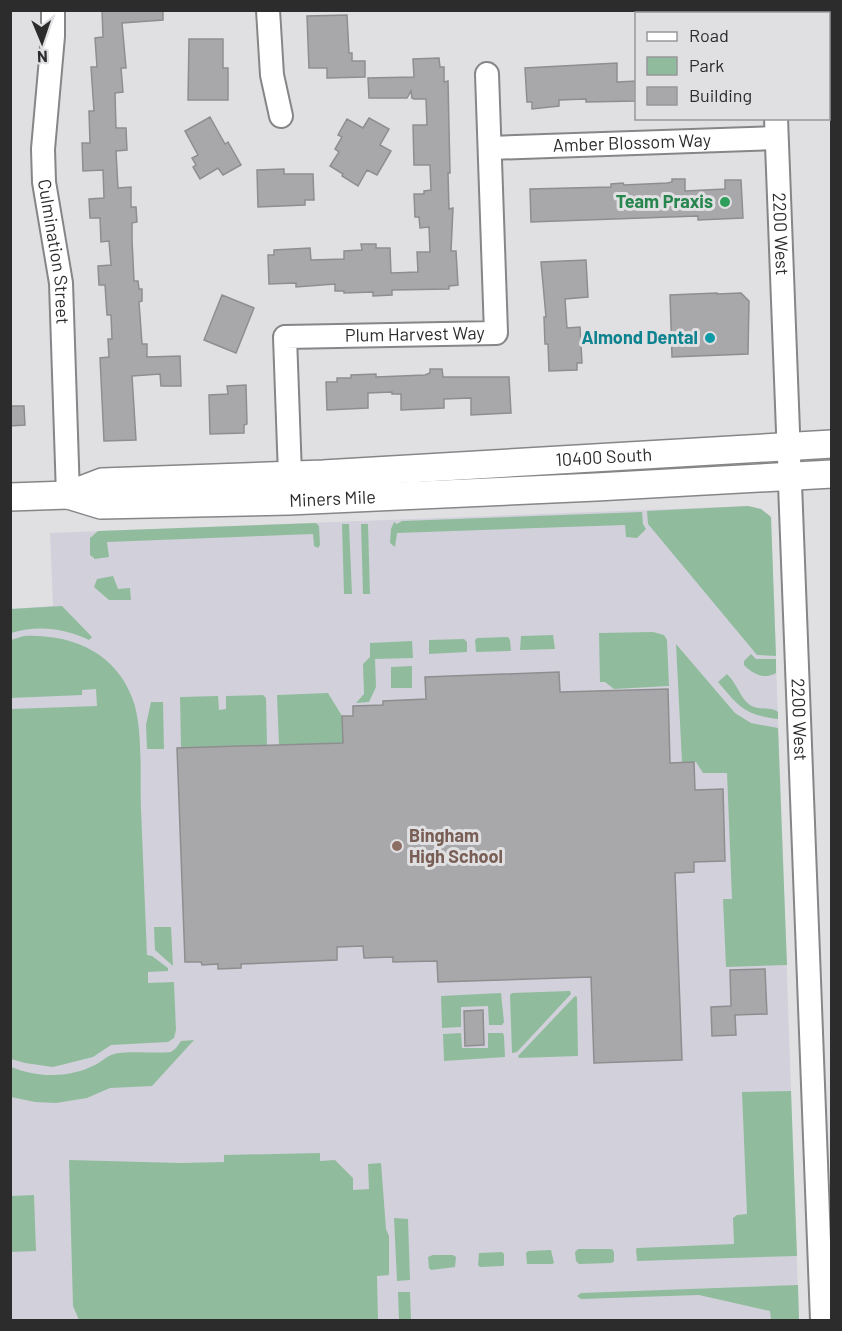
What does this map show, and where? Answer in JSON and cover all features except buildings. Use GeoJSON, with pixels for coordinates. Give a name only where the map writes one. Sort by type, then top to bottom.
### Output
{"type":"FeatureCollection","features":[{"type":"Feature","properties":{"kind":"main road","name":"10400 South"},"geometry":{"type":"LineString","coordinates":[[376,471],[831,444]]}},
{"type":"Feature","properties":{"kind":"main road","name":"Miners Mile"},"geometry":{"type":"LineString","coordinates":[[68,495],[102,482],[376,471]]}},
{"type":"Feature","properties":{"kind":"main road","name":"10400 South"},"geometry":{"type":"LineString","coordinates":[[596,487],[831,474]]}},
{"type":"Feature","properties":{"kind":"main road","name":"Miners Mile"},"geometry":{"type":"LineString","coordinates":[[10,497],[68,495],[101,505],[113,505],[289,501],[596,487]]}},
{"type":"Feature","properties":{"kind":"street","name":"Culmination Street"},"geometry":{"type":"LineString","coordinates":[[53,10],[43,160],[44,182],[61,283],[68,495]]}},
{"type":"Feature","properties":{"kind":"street"},"geometry":{"type":"LineString","coordinates":[[268,10],[272,75],[280,116]]}},
{"type":"Feature","properties":{"kind":"street","name":"Plum Harvest Way"},"geometry":{"type":"LineString","coordinates":[[291,475],[285,337],[496,333],[487,74]]}},
{"type":"Feature","properties":{"kind":"street","name":"Amber Blossom Way"},"geometry":{"type":"LineString","coordinates":[[490,148],[776,128]]}},
{"type":"Feature","properties":{"kind":"street","name":"2200 West"},"geometry":{"type":"LineString","coordinates":[[776,128],[789,477],[826,1270],[822,1320]]}},
{"type":"Feature","properties":{"kind":"shaded area","name":"Bingham High School"},"geometry":{"type":"Polygon","coordinates":[[[748,506],[761,509],[771,517],[799,1320],[11,1320],[10,609],[53,606],[50,533],[748,506]]]}},
{"type":"Feature","properties":{"kind":"green space"},"geometry":{"type":"Polygon","coordinates":[[[748,506],[761,509],[771,517],[776,656],[757,655],[648,524],[647,511],[748,506]]]}},
{"type":"Feature","properties":{"kind":"green space"},"geometry":{"type":"Polygon","coordinates":[[[642,512],[646,529],[637,538],[626,537],[625,525],[397,533],[395,547],[390,543],[394,522],[397,524],[402,521],[642,512]]]}},
{"type":"Feature","properties":{"kind":"green space"},"geometry":{"type":"Polygon","coordinates":[[[316,523],[319,526],[320,545],[318,548],[314,546],[313,534],[107,542],[109,557],[95,559],[90,555],[90,538],[98,531],[316,523]]]}},
{"type":"Feature","properties":{"kind":"green space"},"geometry":{"type":"Polygon","coordinates":[[[342,524],[349,524],[352,594],[344,594],[342,524]]]}},
{"type":"Feature","properties":{"kind":"green space"},"geometry":{"type":"Polygon","coordinates":[[[361,524],[368,524],[370,594],[363,594],[361,524]]]}},
{"type":"Feature","properties":{"kind":"green space"},"geometry":{"type":"Polygon","coordinates":[[[113,576],[118,589],[130,588],[131,600],[109,600],[94,587],[97,579],[113,576]]]}},
{"type":"Feature","properties":{"kind":"green space"},"geometry":{"type":"Polygon","coordinates":[[[62,606],[92,637],[89,640],[51,629],[31,629],[11,633],[11,609],[62,606]]]}},
{"type":"Feature","properties":{"kind":"green space"},"geometry":{"type":"Polygon","coordinates":[[[653,632],[664,635],[667,640],[669,686],[614,689],[605,682],[600,682],[599,633],[653,632]]]}},
{"type":"Feature","properties":{"kind":"green space"},"geometry":{"type":"Polygon","coordinates":[[[553,635],[555,649],[520,650],[521,636],[553,635]]]}},
{"type":"Feature","properties":{"kind":"green space"},"geometry":{"type":"Polygon","coordinates":[[[24,636],[58,638],[90,649],[115,669],[133,700],[140,738],[147,955],[168,968],[168,971],[148,972],[148,983],[174,982],[176,1030],[174,1038],[168,1042],[111,1045],[93,1057],[53,1067],[11,1059],[11,709],[97,706],[96,689],[82,690],[82,695],[11,698],[11,640],[24,636]]]}},
{"type":"Feature","properties":{"kind":"green space"},"geometry":{"type":"Polygon","coordinates":[[[508,637],[511,651],[476,652],[475,640],[477,638],[508,637]]]}},
{"type":"Feature","properties":{"kind":"green space"},"geometry":{"type":"Polygon","coordinates":[[[464,639],[467,642],[467,652],[429,654],[429,640],[464,639]]]}},
{"type":"Feature","properties":{"kind":"green space"},"geometry":{"type":"Polygon","coordinates":[[[412,641],[413,658],[375,659],[376,687],[369,702],[356,703],[364,694],[363,664],[370,657],[370,643],[412,641]]]}},
{"type":"Feature","properties":{"kind":"green space"},"geometry":{"type":"Polygon","coordinates":[[[676,644],[735,713],[751,723],[778,728],[787,965],[726,967],[723,899],[732,899],[727,773],[703,773],[696,762],[682,762],[676,644]]]}},
{"type":"Feature","properties":{"kind":"green space"},"geometry":{"type":"Polygon","coordinates":[[[751,654],[756,659],[776,659],[776,673],[763,676],[751,671],[744,665],[744,661],[751,654]]]}},
{"type":"Feature","properties":{"kind":"green space"},"geometry":{"type":"Polygon","coordinates":[[[412,666],[412,688],[391,688],[391,667],[412,666]]]}},
{"type":"Feature","properties":{"kind":"green space"},"geometry":{"type":"Polygon","coordinates":[[[727,674],[750,705],[775,710],[778,712],[778,719],[750,712],[738,704],[718,682],[727,674]]]}},
{"type":"Feature","properties":{"kind":"green space"},"geometry":{"type":"Polygon","coordinates":[[[328,693],[342,716],[343,743],[279,745],[277,695],[328,693]]]}},
{"type":"Feature","properties":{"kind":"green space"},"geometry":{"type":"Polygon","coordinates":[[[263,695],[266,698],[267,745],[181,748],[180,697],[218,696],[219,710],[226,709],[226,696],[263,695]]]}},
{"type":"Feature","properties":{"kind":"green space"},"geometry":{"type":"Polygon","coordinates":[[[151,702],[163,702],[164,749],[147,749],[146,725],[151,702]]]}},
{"type":"Feature","properties":{"kind":"green space"},"geometry":{"type":"Polygon","coordinates":[[[154,927],[171,927],[173,966],[155,950],[154,927]]]}},
{"type":"Feature","properties":{"kind":"green space"},"geometry":{"type":"Polygon","coordinates":[[[570,991],[571,994],[517,1052],[512,1053],[510,995],[512,993],[570,991]]]}},
{"type":"Feature","properties":{"kind":"green space"},"geometry":{"type":"Polygon","coordinates":[[[501,993],[504,1022],[502,1025],[489,1025],[488,1006],[461,1007],[461,1027],[442,1028],[441,996],[501,993]]]}},
{"type":"Feature","properties":{"kind":"green space"},"geometry":{"type":"Polygon","coordinates":[[[575,996],[577,997],[578,1056],[519,1058],[518,1056],[575,996]]]}},
{"type":"Feature","properties":{"kind":"green space"},"geometry":{"type":"Polygon","coordinates":[[[461,1033],[462,1048],[488,1048],[488,1033],[503,1033],[505,1057],[444,1061],[443,1034],[461,1033]]]}},
{"type":"Feature","properties":{"kind":"green space"},"geometry":{"type":"Polygon","coordinates":[[[194,1040],[152,1086],[110,1088],[87,1098],[56,1103],[11,1097],[11,1067],[43,1075],[64,1074],[85,1069],[111,1055],[171,1052],[181,1041],[194,1040]]]}},
{"type":"Feature","properties":{"kind":"green space"},"geometry":{"type":"Polygon","coordinates":[[[791,1091],[797,1256],[637,1261],[637,1248],[734,1244],[733,1218],[747,1214],[742,1092],[791,1091]]]}},
{"type":"Feature","properties":{"kind":"green space"},"geometry":{"type":"Polygon","coordinates":[[[320,1153],[320,1161],[335,1160],[353,1178],[353,1190],[369,1189],[368,1164],[381,1163],[386,1229],[389,1236],[389,1275],[377,1276],[378,1320],[79,1320],[73,1306],[69,1160],[224,1162],[224,1155],[320,1153]]]}},
{"type":"Feature","properties":{"kind":"green space"},"geometry":{"type":"Polygon","coordinates":[[[34,1195],[36,1251],[11,1252],[11,1196],[34,1195]]]}},
{"type":"Feature","properties":{"kind":"green space"},"geometry":{"type":"Polygon","coordinates":[[[394,1218],[408,1219],[410,1280],[397,1281],[394,1218]]]}},
{"type":"Feature","properties":{"kind":"green space"},"geometry":{"type":"Polygon","coordinates":[[[578,1249],[612,1249],[614,1261],[612,1263],[579,1264],[576,1261],[575,1252],[578,1249]]]}},
{"type":"Feature","properties":{"kind":"green space"},"geometry":{"type":"Polygon","coordinates":[[[551,1250],[554,1263],[527,1264],[526,1253],[528,1251],[551,1250]]]}},
{"type":"Feature","properties":{"kind":"green space"},"geometry":{"type":"Polygon","coordinates":[[[502,1252],[504,1254],[503,1266],[480,1267],[478,1265],[479,1253],[502,1252]]]}},
{"type":"Feature","properties":{"kind":"green space"},"geometry":{"type":"Polygon","coordinates":[[[453,1255],[456,1257],[455,1267],[431,1270],[428,1257],[453,1255]]]}},
{"type":"Feature","properties":{"kind":"green space"},"geometry":{"type":"Polygon","coordinates":[[[798,1285],[799,1320],[771,1320],[770,1311],[699,1295],[581,1299],[577,1296],[581,1293],[798,1285]]]}},
{"type":"Feature","properties":{"kind":"green space"},"geometry":{"type":"Polygon","coordinates":[[[398,1292],[410,1292],[411,1320],[399,1320],[398,1292]]]}},
{"type":"Feature","properties":{"kind":"place","name":"Team Praxis"},"geometry":{"type":"Point","coordinates":[725,202]}},
{"type":"Feature","properties":{"kind":"place","name":"Almond Dental"},"geometry":{"type":"Point","coordinates":[710,338]}},
{"type":"Feature","properties":{"kind":"place","name":"Bingham High School"},"geometry":{"type":"Point","coordinates":[397,846]}}]}
